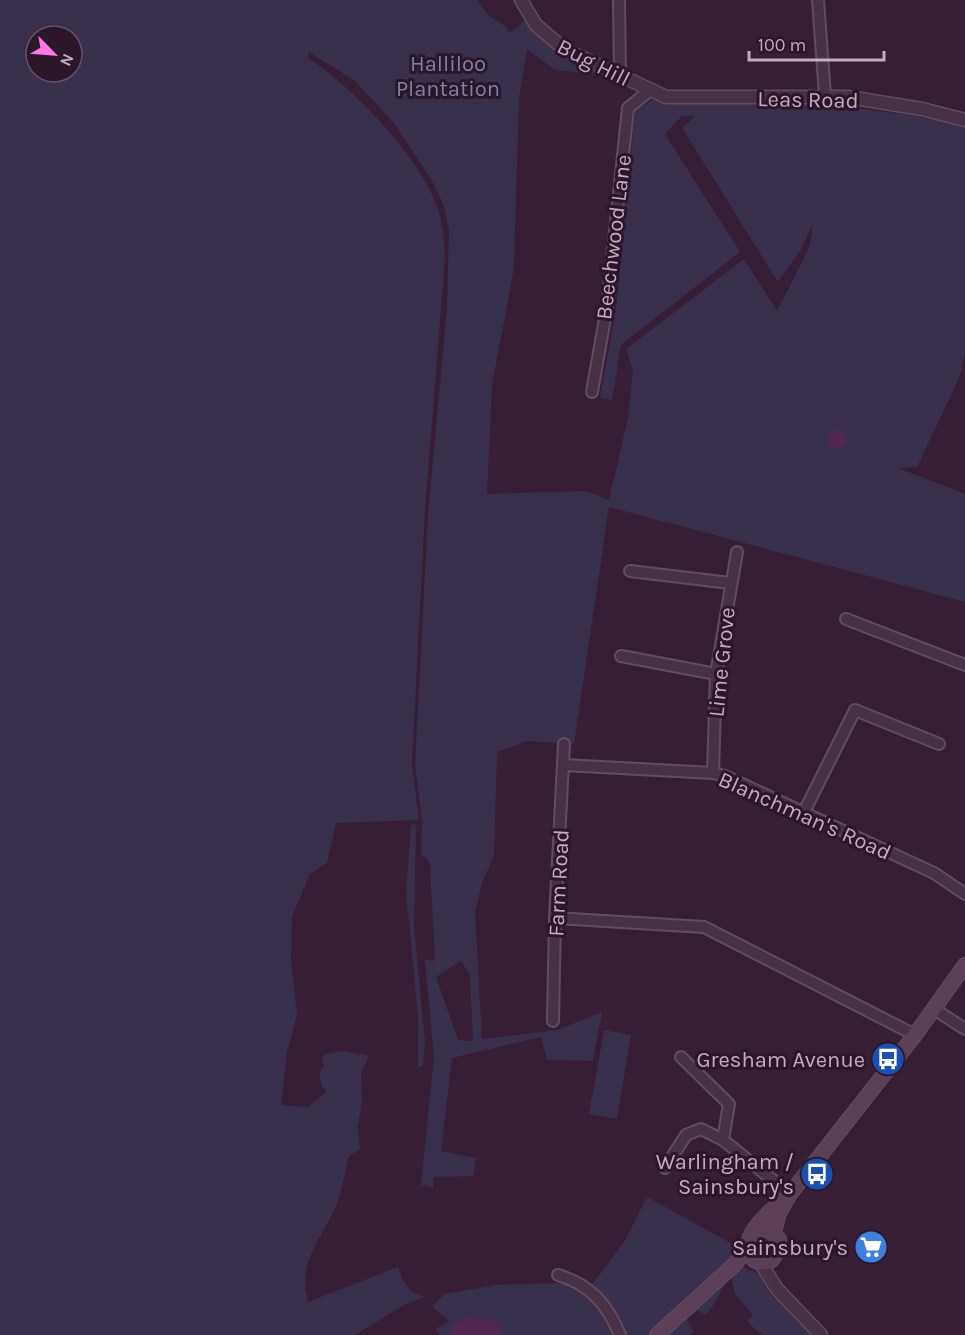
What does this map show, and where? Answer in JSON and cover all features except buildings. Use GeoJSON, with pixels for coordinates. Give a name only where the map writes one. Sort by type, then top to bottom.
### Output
{"type":"FeatureCollection","features":[{"type":"Feature","properties":{"kind":"main road"},"geometry":{"type":"LineString","coordinates":[[657,1335],[734,1265],[758,1258],[780,1247],[774,1232],[779,1213],[790,1194],[915,1035],[965,965]]}},
{"type":"Feature","properties":{"kind":"main road"},"geometry":{"type":"LineString","coordinates":[[758,1258],[747,1242],[773,1208],[790,1194]]}},
{"type":"Feature","properties":{"kind":"main road"},"geometry":{"type":"LineString","coordinates":[[755,1230],[766,1229],[774,1232]]}},
{"type":"Feature","properties":{"kind":"street","name":"Bug Hill"},"geometry":{"type":"LineString","coordinates":[[521,0],[536,25],[549,38],[590,62],[620,74],[649,91]]}},
{"type":"Feature","properties":{"kind":"street"},"geometry":{"type":"LineString","coordinates":[[619,0],[620,74]]}},
{"type":"Feature","properties":{"kind":"street"},"geometry":{"type":"LineString","coordinates":[[818,0],[825,96]]}},
{"type":"Feature","properties":{"kind":"street","name":"Leas Road"},"geometry":{"type":"LineString","coordinates":[[649,91],[666,97],[684,98],[825,96],[922,109],[965,120]]}},
{"type":"Feature","properties":{"kind":"street","name":"Beechwood Lane"},"geometry":{"type":"LineString","coordinates":[[592,392],[607,307],[628,108],[649,91]]}},
{"type":"Feature","properties":{"kind":"street","name":"Lime Grove"},"geometry":{"type":"LineString","coordinates":[[713,773],[716,674],[737,552]]}},
{"type":"Feature","properties":{"kind":"street"},"geometry":{"type":"LineString","coordinates":[[630,571],[730,583]]}},
{"type":"Feature","properties":{"kind":"street"},"geometry":{"type":"LineString","coordinates":[[846,618],[965,665]]}},
{"type":"Feature","properties":{"kind":"street"},"geometry":{"type":"LineString","coordinates":[[621,657],[716,674]]}},
{"type":"Feature","properties":{"kind":"street"},"geometry":{"type":"LineString","coordinates":[[804,812],[855,710],[939,744]]}},
{"type":"Feature","properties":{"kind":"street","name":"Farm Road"},"geometry":{"type":"LineString","coordinates":[[554,1021],[555,918],[564,744]]}},
{"type":"Feature","properties":{"kind":"street","name":"Blanchman's Road"},"geometry":{"type":"LineString","coordinates":[[564,765],[713,773],[725,776],[934,873],[965,894]]}},
{"type":"Feature","properties":{"kind":"street"},"geometry":{"type":"LineString","coordinates":[[555,918],[704,927],[915,1035]]}},
{"type":"Feature","properties":{"kind":"street"},"geometry":{"type":"LineString","coordinates":[[934,1009],[965,1029]]}},
{"type":"Feature","properties":{"kind":"street"},"geometry":{"type":"LineString","coordinates":[[681,1057],[729,1104],[723,1140]]}},
{"type":"Feature","properties":{"kind":"street"},"geometry":{"type":"LineString","coordinates":[[665,1168],[686,1135],[701,1129],[723,1140],[790,1194]]}},
{"type":"Feature","properties":{"kind":"street"},"geometry":{"type":"LineString","coordinates":[[758,1258],[777,1289],[821,1335]]}},
{"type":"Feature","properties":{"kind":"street"},"geometry":{"type":"LineString","coordinates":[[558,1275],[579,1281],[598,1297],[620,1335]]}},
{"type":"Feature","properties":{"kind":"green space","name":"Halliloo Plantation"},"geometry":{"type":"Polygon","coordinates":[[[0,0],[478,0],[487,14],[508,28],[506,32],[512,31],[526,20],[547,44],[597,70],[593,74],[555,70],[527,49],[519,98],[514,268],[492,385],[487,494],[586,491],[609,500],[628,418],[633,370],[626,349],[744,259],[777,311],[809,248],[813,224],[800,251],[778,282],[682,128],[695,116],[682,116],[665,134],[740,252],[621,345],[612,400],[600,398],[616,309],[635,111],[655,98],[772,102],[850,107],[965,126],[965,355],[959,378],[917,467],[898,468],[965,494],[965,602],[609,507],[574,744],[527,741],[497,752],[494,855],[482,883],[475,912],[482,1039],[557,1030],[602,1012],[593,1061],[547,1060],[541,1037],[452,1058],[441,1151],[476,1158],[473,1176],[434,1177],[433,1188],[421,1185],[434,1057],[425,960],[435,961],[430,865],[427,858],[421,855],[422,822],[415,764],[428,515],[447,308],[449,229],[443,204],[432,181],[394,123],[355,81],[309,52],[308,58],[364,104],[417,167],[439,213],[445,258],[425,511],[412,764],[419,820],[336,823],[327,863],[310,874],[292,916],[291,960],[297,1015],[287,1052],[281,1105],[308,1107],[326,1092],[320,1076],[324,1065],[322,1059],[325,1054],[343,1051],[369,1056],[361,1073],[362,1101],[358,1127],[360,1149],[349,1156],[336,1206],[308,1263],[305,1288],[308,1302],[398,1267],[411,1290],[426,1297],[404,1305],[355,1335],[0,1335],[0,0]],[[461,961],[436,977],[458,1040],[473,1041],[470,975],[461,961]]]}},
{"type":"Feature","properties":{"kind":"green space"},"geometry":{"type":"Polygon","coordinates":[[[411,824],[416,825],[414,926],[425,1042],[423,1065],[418,1068],[418,1017],[406,892],[411,824]]]}},
{"type":"Feature","properties":{"kind":"green space"},"geometry":{"type":"Polygon","coordinates":[[[604,1030],[631,1035],[617,1119],[589,1114],[604,1030]]]}},
{"type":"Feature","properties":{"kind":"green space"},"geometry":{"type":"Polygon","coordinates":[[[649,1198],[736,1246],[737,1255],[746,1269],[758,1273],[772,1296],[814,1335],[762,1335],[747,1322],[753,1315],[735,1294],[731,1277],[705,1315],[698,1310],[687,1320],[694,1332],[689,1335],[440,1335],[436,1329],[449,1321],[432,1307],[444,1294],[495,1285],[556,1283],[575,1287],[585,1294],[624,1242],[646,1199],[649,1198]]]}},
{"type":"Feature","properties":{"kind":"shaded area"},"geometry":{"type":"Polygon","coordinates":[[[833,430],[841,430],[846,435],[844,446],[833,448],[828,443],[828,435],[833,430]]]}},
{"type":"Feature","properties":{"kind":"shaded area"},"geometry":{"type":"Polygon","coordinates":[[[465,1318],[494,1320],[501,1330],[499,1335],[452,1335],[451,1328],[465,1318]]]}},
{"type":"Feature","properties":{"kind":"place","name":"Gresham Avenue"},"geometry":{"type":"Point","coordinates":[888,1059]}},
{"type":"Feature","properties":{"kind":"place","name":"Warlingham / Sainsbury's"},"geometry":{"type":"Point","coordinates":[817,1174]}},
{"type":"Feature","properties":{"kind":"place","name":"Sainsbury's"},"geometry":{"type":"Point","coordinates":[871,1247]}}]}
